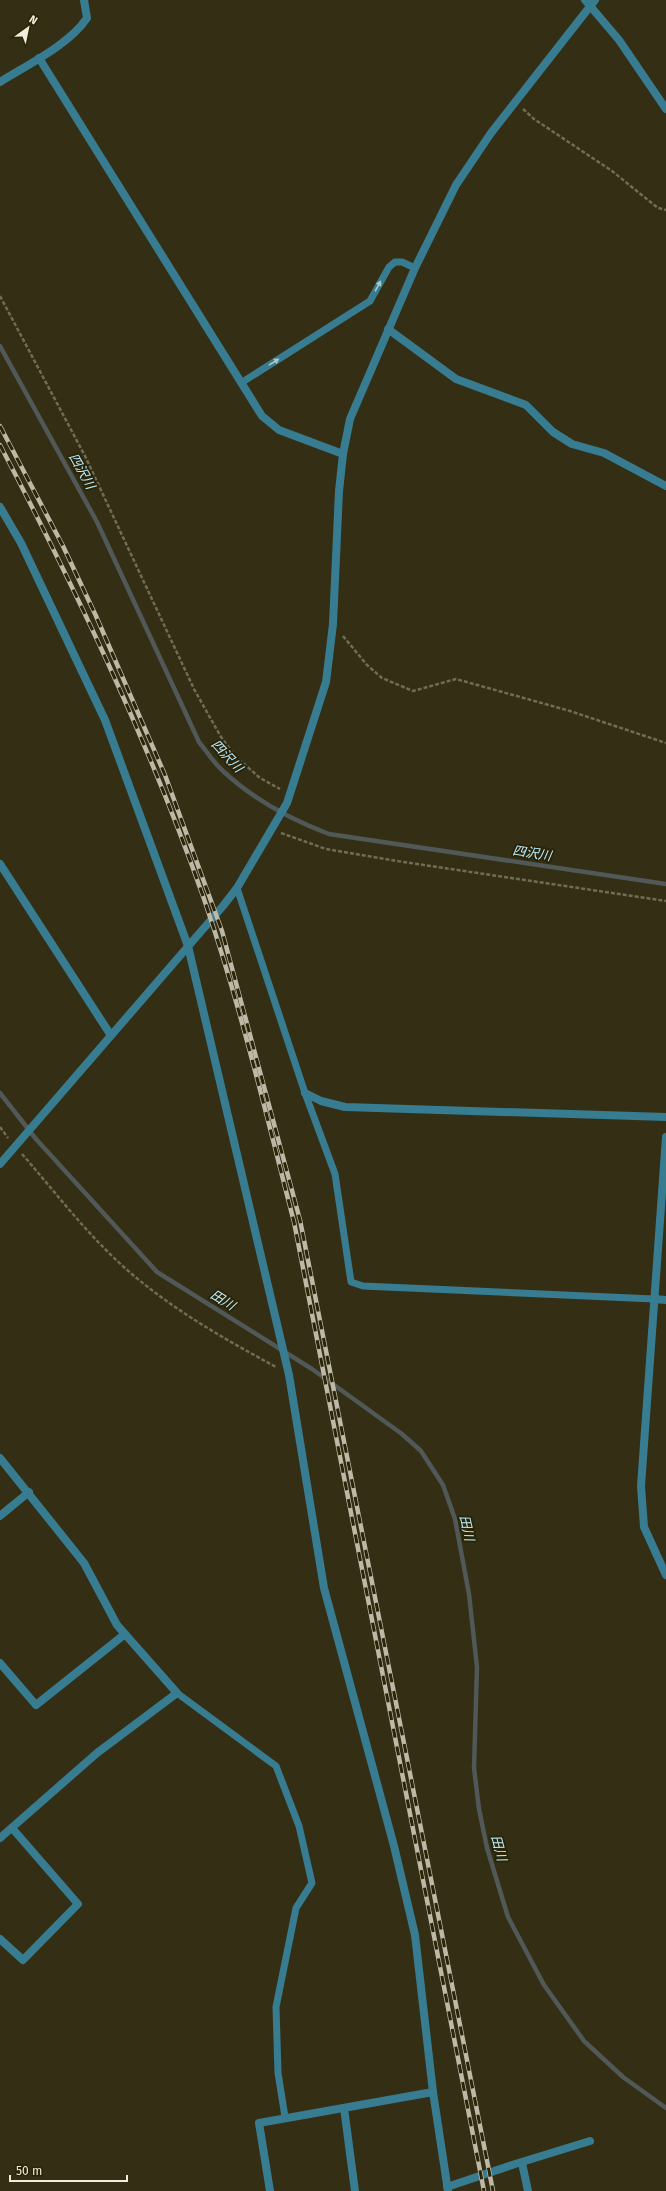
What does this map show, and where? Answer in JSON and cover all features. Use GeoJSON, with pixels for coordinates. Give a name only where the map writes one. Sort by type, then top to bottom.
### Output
{"type":"FeatureCollection","features":[{"type":"Feature","properties":{"kind":"street"},"geometry":{"type":"LineString","coordinates":[[0,82],[39,58],[80,29],[87,18],[84,0]]}},
{"type":"Feature","properties":{"kind":"street"},"geometry":{"type":"LineString","coordinates":[[0,1164],[38,1117],[237,888],[289,799],[326,682],[333,624],[343,454],[350,419],[415,268],[456,186],[491,133],[590,2],[619,40],[666,109]]}},
{"type":"Feature","properties":{"kind":"street"},"geometry":{"type":"LineString","coordinates":[[39,58],[262,416],[279,430],[343,454]]}},
{"type":"Feature","properties":{"kind":"street"},"geometry":{"type":"LineString","coordinates":[[388,329],[456,379],[526,404],[553,432],[572,444],[604,453],[666,486]]}},
{"type":"Feature","properties":{"kind":"street"},"geometry":{"type":"LineString","coordinates":[[0,507],[21,543],[105,720],[188,946],[289,1375],[324,1588],[394,1846],[415,1935],[433,2092],[447,2189],[461,2182],[512,2164],[522,2163],[590,2141]]}},
{"type":"Feature","properties":{"kind":"street"},"geometry":{"type":"LineString","coordinates":[[0,864],[110,1034]]}},
{"type":"Feature","properties":{"kind":"street"},"geometry":{"type":"LineString","coordinates":[[305,1093],[321,1101],[345,1107],[666,1117]]}},
{"type":"Feature","properties":{"kind":"street"},"geometry":{"type":"LineString","coordinates":[[666,1137],[641,1486],[644,1527],[666,1575]]}},
{"type":"Feature","properties":{"kind":"street"},"geometry":{"type":"LineString","coordinates":[[654,1299],[666,1300]]}},
{"type":"Feature","properties":{"kind":"street"},"geometry":{"type":"LineString","coordinates":[[0,1458],[29,1492],[84,1563],[117,1625],[176,1693],[98,1753],[0,1838]]}},
{"type":"Feature","properties":{"kind":"street"},"geometry":{"type":"LineString","coordinates":[[0,1516],[29,1492]]}},
{"type":"Feature","properties":{"kind":"street"},"geometry":{"type":"LineString","coordinates":[[0,1663],[36,1705],[125,1634]]}},
{"type":"Feature","properties":{"kind":"street"},"geometry":{"type":"LineString","coordinates":[[0,1939],[23,1960],[78,1904],[12,1828]]}},
{"type":"Feature","properties":{"kind":"street"},"geometry":{"type":"LineString","coordinates":[[270,2191],[259,2122],[433,2092]]}},
{"type":"Feature","properties":{"kind":"street"},"geometry":{"type":"LineString","coordinates":[[344,2108],[355,2191]]}},
{"type":"Feature","properties":{"kind":"street"},"geometry":{"type":"LineString","coordinates":[[522,2163],[528,2191]]}},
{"type":"Feature","properties":{"kind":"lane"},"geometry":{"type":"LineString","coordinates":[[241,383],[370,301],[389,267],[395,262],[402,262],[415,268]]}},
{"type":"Feature","properties":{"kind":"lane"},"geometry":{"type":"LineString","coordinates":[[237,888],[305,1093],[334,1174],[351,1282],[363,1286],[654,1299]]}},
{"type":"Feature","properties":{"kind":"lane"},"geometry":{"type":"LineString","coordinates":[[176,1693],[276,1766],[299,1826],[312,1883],[296,1908],[276,2007],[278,2073],[285,2117]]}},
{"type":"Feature","properties":{"kind":"path"},"geometry":{"type":"LineString","coordinates":[[515,102],[534,119],[612,171],[658,208],[666,210]]}},
{"type":"Feature","properties":{"kind":"path"},"geometry":{"type":"LineString","coordinates":[[0,296],[85,456],[194,688],[221,737],[235,756],[260,778],[289,799]]}},
{"type":"Feature","properties":{"kind":"path"},"geometry":{"type":"LineString","coordinates":[[333,624],[367,665],[382,678],[413,691],[456,679],[570,711],[666,743]]}},
{"type":"Feature","properties":{"kind":"path"},"geometry":{"type":"LineString","coordinates":[[274,827],[326,849],[397,861],[666,900]]}},
{"type":"Feature","properties":{"kind":"path"},"geometry":{"type":"LineString","coordinates":[[17,1143],[106,1251],[146,1284],[210,1331],[289,1375]]}},
{"type":"Feature","properties":{"kind":"waterway","name":"四沢川"},"geometry":{"type":"LineString","coordinates":[[0,346],[97,522],[199,742],[223,771],[247,791],[286,815],[329,834],[666,884]]}},
{"type":"Feature","properties":{"kind":"waterway","name":"田川"},"geometry":{"type":"LineString","coordinates":[[0,1093],[36,1139],[157,1272],[312,1369],[402,1434],[421,1451],[443,1485],[455,1519],[469,1594],[477,1667],[474,1768],[479,1809],[487,1848],[508,1917],[544,1985],[584,2041],[623,2077],[666,2108]]}},
{"type":"Feature","properties":{"kind":"railway"},"geometry":{"type":"LineString","coordinates":[[0,426],[63,546],[96,616],[165,775],[222,931],[300,1220],[493,2191]]}},
{"type":"Feature","properties":{"kind":"railway"},"geometry":{"type":"LineString","coordinates":[[0,445],[84,612],[136,725],[160,782],[204,899],[241,1019],[294,1222],[484,2191]]}}]}
